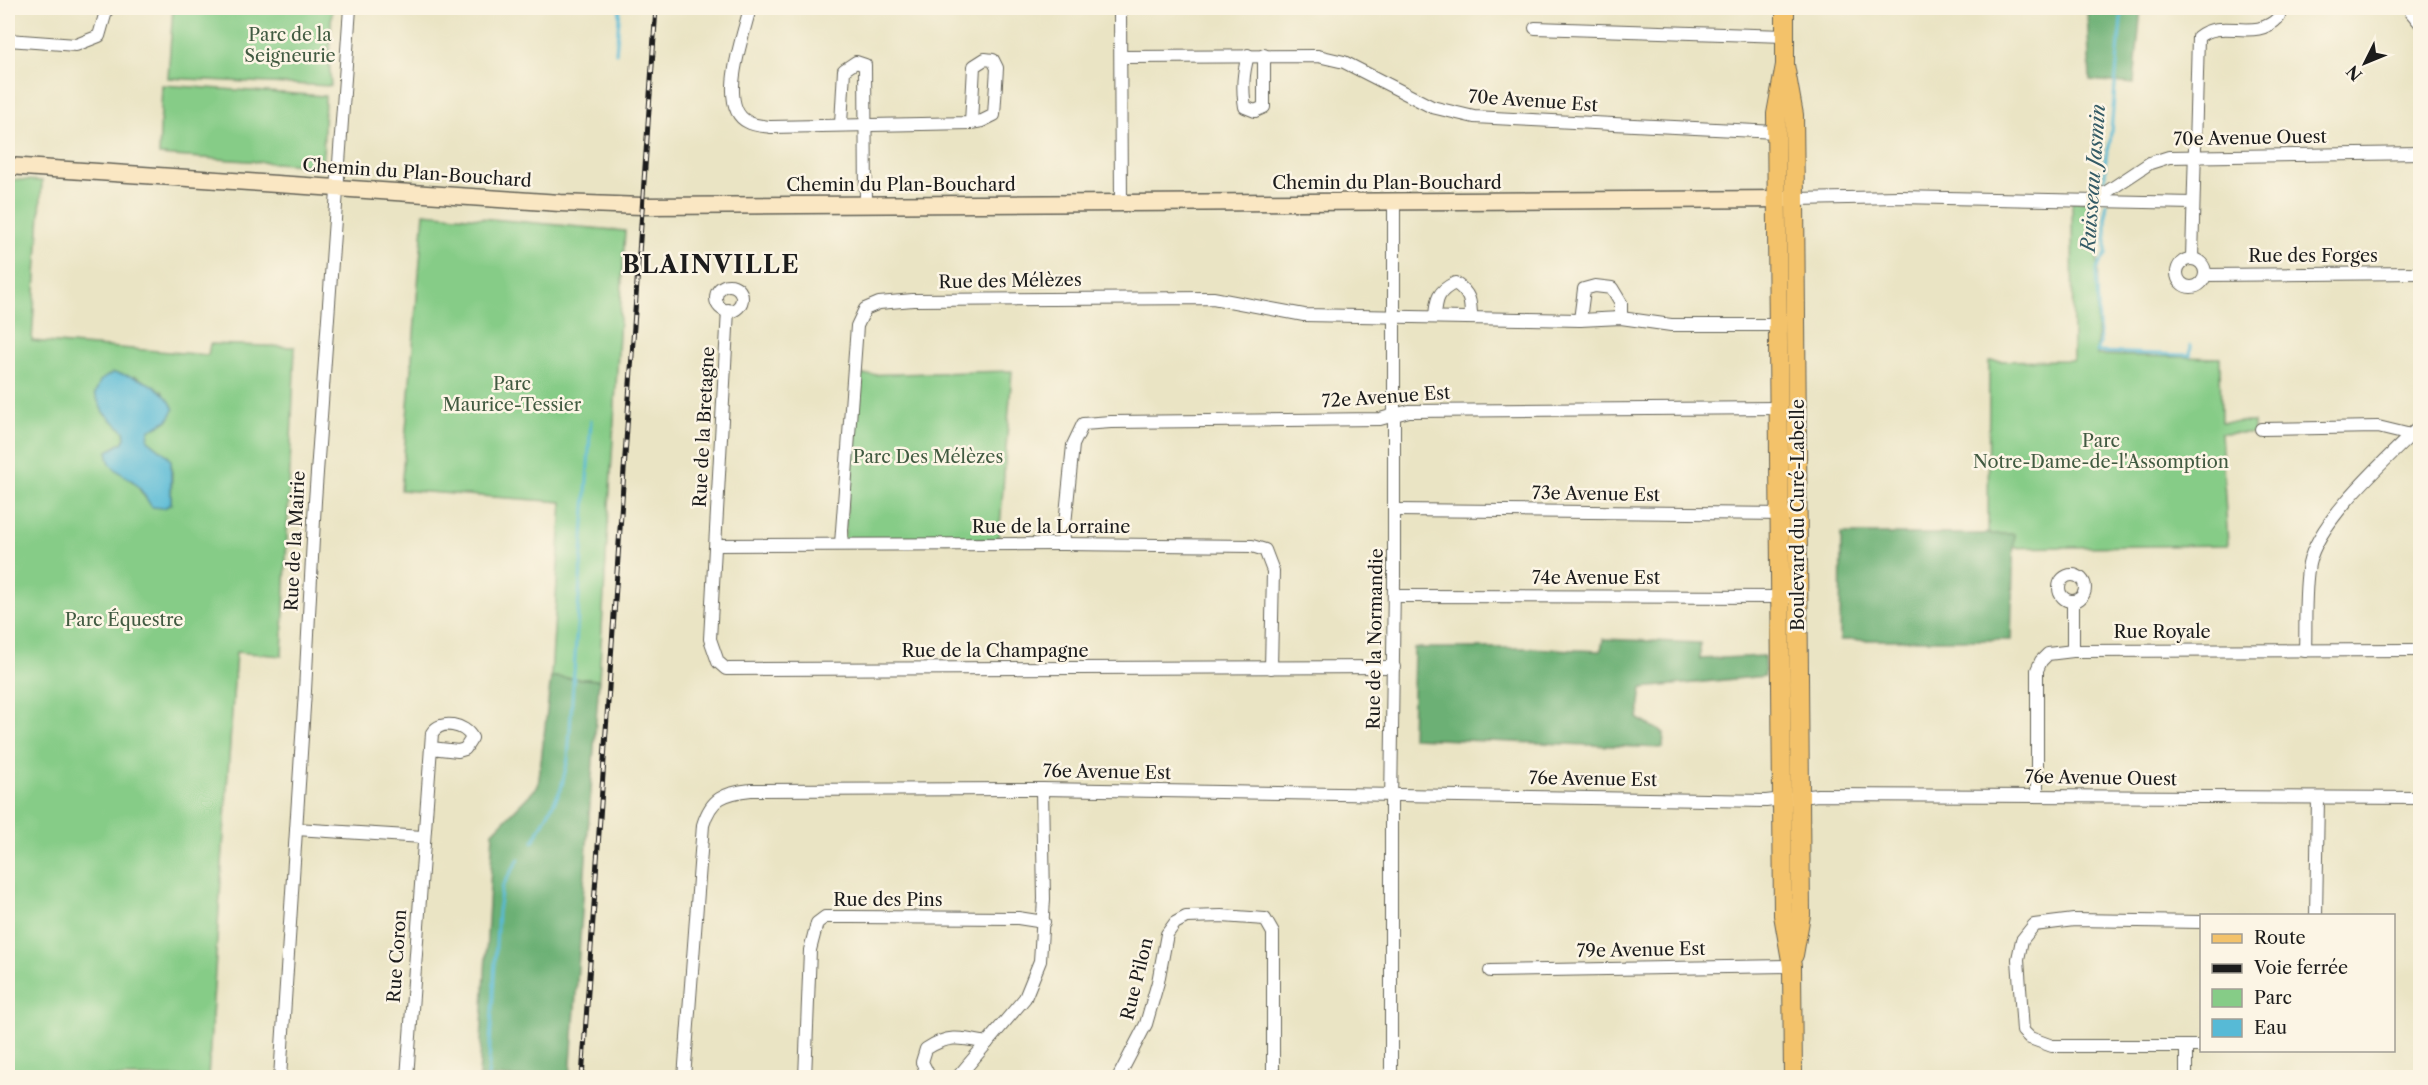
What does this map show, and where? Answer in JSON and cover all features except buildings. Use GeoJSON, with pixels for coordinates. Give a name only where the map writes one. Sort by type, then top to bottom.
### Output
{"type":"FeatureCollection","features":[{"type":"Feature","properties":{"kind":"main road","name":"Boulevard du Curé-Labelle"},"geometry":{"type":"LineString","coordinates":[[1785,8],[1785,64],[1794,115],[1796,199],[1788,514],[1780,596],[1781,799],[1783,915],[1792,966],[1793,1077]]}},
{"type":"Feature","properties":{"kind":"main road","name":"Boulevard du Curé-Labelle"},"geometry":{"type":"LineString","coordinates":[[1785,64],[1776,114],[1779,408],[1798,597],[1802,915],[1792,966]]}},
{"type":"Feature","properties":{"kind":"street"},"geometry":{"type":"LineString","coordinates":[[8,40],[76,45],[99,36],[107,8]]}},
{"type":"Feature","properties":{"kind":"street","name":"Rue de la Mairie"},"geometry":{"type":"LineString","coordinates":[[280,1077],[315,501],[350,8]]}},
{"type":"Feature","properties":{"kind":"street"},"geometry":{"type":"LineString","coordinates":[[750,8],[732,82],[732,97],[738,112],[748,122],[771,127],[970,123],[982,121],[994,115],[997,68],[993,60],[985,59],[974,66],[970,123]]}},
{"type":"Feature","properties":{"kind":"street"},"geometry":{"type":"LineString","coordinates":[[1120,8],[1121,204]]}},
{"type":"Feature","properties":{"kind":"street"},"geometry":{"type":"LineString","coordinates":[[2192,258],[2198,37],[2208,29],[2265,29],[2279,17],[2279,8]]}},
{"type":"Feature","properties":{"kind":"street"},"geometry":{"type":"LineString","coordinates":[[2410,8],[2417,22],[2421,23]]}},
{"type":"Feature","properties":{"kind":"street"},"geometry":{"type":"LineString","coordinates":[[1535,28],[1785,36]]}},
{"type":"Feature","properties":{"kind":"street"},"geometry":{"type":"LineString","coordinates":[[1248,56],[1242,75],[1243,98],[1245,107],[1255,111],[1264,107],[1264,55]]}},
{"type":"Feature","properties":{"kind":"street","name":"70e Avenue Est"},"geometry":{"type":"LineString","coordinates":[[1121,57],[1318,56],[1344,62],[1432,107],[1474,117],[1776,132]]}},
{"type":"Feature","properties":{"kind":"street"},"geometry":{"type":"LineString","coordinates":[[841,124],[844,70],[856,62],[865,65],[866,205]]}},
{"type":"Feature","properties":{"kind":"street","name":"70e Avenue Ouest"},"geometry":{"type":"LineString","coordinates":[[2093,201],[2150,163],[2169,157],[2421,153]]}},
{"type":"Feature","properties":{"kind":"street","name":"Chemin du Plan-Bouchard"},"geometry":{"type":"LineString","coordinates":[[8,166],[612,205],[1796,199]]}},
{"type":"Feature","properties":{"kind":"street"},"geometry":{"type":"LineString","coordinates":[[1796,199],[1899,197],[2193,203]]}},
{"type":"Feature","properties":{"kind":"street","name":"Rue de la Normandie"},"geometry":{"type":"LineString","coordinates":[[1391,1077],[1391,794],[1395,510],[1394,202]]}},
{"type":"Feature","properties":{"kind":"street"},"geometry":{"type":"LineString","coordinates":[[2192,258],[2203,265],[2205,275],[2194,287],[2181,283],[2176,274],[2183,261],[2192,258]]}},
{"type":"Feature","properties":{"kind":"street","name":"Rue des Forges"},"geometry":{"type":"LineString","coordinates":[[2205,275],[2421,273]]}},
{"type":"Feature","properties":{"kind":"street"},"geometry":{"type":"LineString","coordinates":[[1435,317],[1436,298],[1444,289],[1455,283],[1465,290],[1471,300],[1470,318]]}},
{"type":"Feature","properties":{"kind":"street"},"geometry":{"type":"LineString","coordinates":[[1580,320],[1584,289],[1595,286],[1612,288],[1621,303],[1621,318]]}},
{"type":"Feature","properties":{"kind":"street","name":"Rue des Mélèzes"},"geometry":{"type":"LineString","coordinates":[[841,544],[857,326],[866,309],[879,303],[913,300],[1213,298],[1304,315],[1580,320],[1621,318],[1671,325],[1778,325]]}},
{"type":"Feature","properties":{"kind":"street","name":"Rue de la Bretagne"},"geometry":{"type":"LineString","coordinates":[[717,545],[728,310]]}},
{"type":"Feature","properties":{"kind":"street","name":"72e Avenue Est"},"geometry":{"type":"LineString","coordinates":[[1063,543],[1073,445],[1083,424],[1380,419],[1409,411],[1779,408]]}},
{"type":"Feature","properties":{"kind":"street"},"geometry":{"type":"LineString","coordinates":[[2261,429],[2378,427],[2416,431]]}},
{"type":"Feature","properties":{"kind":"street"},"geometry":{"type":"LineString","coordinates":[[2305,651],[2308,566],[2313,547],[2323,529],[2342,507],[2416,431]]}},
{"type":"Feature","properties":{"kind":"street","name":"73e Avenue Est"},"geometry":{"type":"LineString","coordinates":[[1395,510],[1788,514]]}},
{"type":"Feature","properties":{"kind":"street","name":"Rue de la Lorraine"},"geometry":{"type":"LineString","coordinates":[[717,545],[1063,543],[1252,546],[1265,550],[1273,571],[1271,668]]}},
{"type":"Feature","properties":{"kind":"street","name":"Rue de la Champagne"},"geometry":{"type":"LineString","coordinates":[[717,545],[710,639],[718,662],[726,669],[1394,667]]}},
{"type":"Feature","properties":{"kind":"street","name":"74e Avenue Est"},"geometry":{"type":"LineString","coordinates":[[1394,596],[1798,597]]}},
{"type":"Feature","properties":{"kind":"street"},"geometry":{"type":"LineString","coordinates":[[2073,602],[2073,651]]}},
{"type":"Feature","properties":{"kind":"street","name":"Rue Royale"},"geometry":{"type":"LineString","coordinates":[[2037,795],[2037,670],[2041,661],[2048,654],[2073,651],[2421,650]]}},
{"type":"Feature","properties":{"kind":"street","name":"Rue Coron"},"geometry":{"type":"LineString","coordinates":[[407,1077],[431,748]]}},
{"type":"Feature","properties":{"kind":"street"},"geometry":{"type":"LineString","coordinates":[[957,1077],[1025,998],[1040,961],[1044,922],[1042,789]]}},
{"type":"Feature","properties":{"kind":"street","name":"76e Avenue Est"},"geometry":{"type":"LineString","coordinates":[[684,1077],[703,825],[707,811],[727,793],[762,790],[1042,789],[1781,799]]}},
{"type":"Feature","properties":{"kind":"street","name":"76e Avenue Ouest"},"geometry":{"type":"LineString","coordinates":[[1781,799],[1818,795],[2421,798]]}},
{"type":"Feature","properties":{"kind":"street"},"geometry":{"type":"LineString","coordinates":[[2316,914],[2318,798]]}},
{"type":"Feature","properties":{"kind":"street"},"geometry":{"type":"LineString","coordinates":[[296,829],[423,837]]}},
{"type":"Feature","properties":{"kind":"street","name":"Rue Pilon"},"geometry":{"type":"LineString","coordinates":[[1118,1077],[1146,1024],[1158,982],[1167,934],[1175,923],[1186,916],[1222,916],[1265,919],[1273,933],[1273,1077]]}},
{"type":"Feature","properties":{"kind":"street","name":"Rue des Pins"},"geometry":{"type":"LineString","coordinates":[[805,1077],[810,951],[817,923],[825,917],[1018,918],[1044,922]]}},
{"type":"Feature","properties":{"kind":"street"},"geometry":{"type":"LineString","coordinates":[[2200,922],[2074,920],[2034,925],[2022,940],[2018,959],[2023,1031],[2030,1038],[2052,1046],[2200,1046]]}},
{"type":"Feature","properties":{"kind":"street","name":"79e Avenue Est"},"geometry":{"type":"LineString","coordinates":[[1490,971],[1792,966]]}},
{"type":"Feature","properties":{"kind":"street"},"geometry":{"type":"LineString","coordinates":[[930,1077],[922,1062],[926,1049],[940,1040],[956,1037],[987,1043]]}},
{"type":"Feature","properties":{"kind":"street"},"geometry":{"type":"LineString","coordinates":[[2186,1046],[2186,1077]]}},
{"type":"Feature","properties":{"kind":"green space","name":"Parc de la Seigneurie"},"geometry":{"type":"Polygon","coordinates":[[[173,8],[332,8],[329,59],[331,86],[168,78],[173,8]]]}},
{"type":"Feature","properties":{"kind":"green space"},"geometry":{"type":"Polygon","coordinates":[[[2087,8],[2141,8],[2134,84],[2090,80],[2087,8]]]}},
{"type":"Feature","properties":{"kind":"green space"},"geometry":{"type":"Polygon","coordinates":[[[162,85],[325,96],[323,163],[316,166],[159,155],[162,85]]]}},
{"type":"Feature","properties":{"kind":"green space","name":"Parc Équestre"},"geometry":{"type":"Polygon","coordinates":[[[8,179],[42,181],[32,341],[208,355],[210,344],[295,347],[282,656],[236,652],[208,1077],[8,1077],[8,179]],[[135,376],[103,412],[124,431],[125,438],[122,443],[114,447],[110,464],[136,484],[146,499],[164,508],[171,503],[172,468],[168,456],[148,440],[149,430],[168,420],[163,392],[135,376]]]}},
{"type":"Feature","properties":{"kind":"green space","name":"Parc Notre-Dame-de-l'Assomption"},"geometry":{"type":"Polygon","coordinates":[[[2072,201],[2098,201],[2097,355],[2220,358],[2221,422],[2254,422],[2254,433],[2221,433],[2228,545],[1988,548],[1989,361],[2073,360],[2072,201]]]}},
{"type":"Feature","properties":{"kind":"green space","name":"Parc Maurice-Tessier"},"geometry":{"type":"Polygon","coordinates":[[[424,213],[625,231],[599,680],[551,677],[562,502],[401,490],[424,213]]]}},
{"type":"Feature","properties":{"kind":"green space","name":"Parc Des Mélèzes"},"geometry":{"type":"Polygon","coordinates":[[[1012,371],[999,540],[844,541],[857,375],[1012,371]]]}},
{"type":"Feature","properties":{"kind":"green space"},"geometry":{"type":"Polygon","coordinates":[[[1841,534],[2014,534],[2011,640],[1840,640],[1841,534]]]}},
{"type":"Feature","properties":{"kind":"green space"},"geometry":{"type":"Polygon","coordinates":[[[1603,639],[1700,643],[1700,659],[1764,656],[1765,676],[1642,688],[1638,719],[1664,733],[1663,748],[1412,738],[1414,648],[1527,648],[1601,651],[1603,639]]]}},
{"type":"Feature","properties":{"kind":"green space"},"geometry":{"type":"Polygon","coordinates":[[[551,677],[599,680],[570,1077],[479,1077],[493,832],[538,786],[551,677]]]}},
{"type":"Feature","properties":{"kind":"water"},"geometry":{"type":"Polygon","coordinates":[[[112,373],[131,376],[149,383],[164,394],[174,410],[168,420],[149,430],[148,440],[171,461],[171,504],[164,508],[152,507],[135,483],[116,470],[109,462],[108,451],[122,443],[125,438],[124,431],[103,412],[95,394],[100,381],[112,373]]]}},
{"type":"Feature","properties":{"kind":"waterway"},"geometry":{"type":"LineString","coordinates":[[616,53],[620,8]]}},
{"type":"Feature","properties":{"kind":"waterway","name":"Ruisseau Jasmin"},"geometry":{"type":"LineString","coordinates":[[2105,188],[2105,159],[2110,143],[2122,8]]}},
{"type":"Feature","properties":{"kind":"waterway","name":"Ruisseau Jasmin"},"geometry":{"type":"LineString","coordinates":[[2106,204],[2106,254],[2096,270],[2100,344],[2097,352],[2190,355],[2191,345]]}},
{"type":"Feature","properties":{"kind":"waterway"},"geometry":{"type":"LineString","coordinates":[[533,842],[561,789],[568,759],[591,420]]}},
{"type":"Feature","properties":{"kind":"waterway"},"geometry":{"type":"LineString","coordinates":[[488,1078],[498,911],[502,887],[519,859]]}},
{"type":"Feature","properties":{"kind":"railway"},"geometry":{"type":"LineString","coordinates":[[582,1078],[656,8]]}},
{"type":"Feature","properties":{"kind":"district","name":"BLAINVILLE"},"geometry":{"type":"Point","coordinates":[711,265]}}]}
